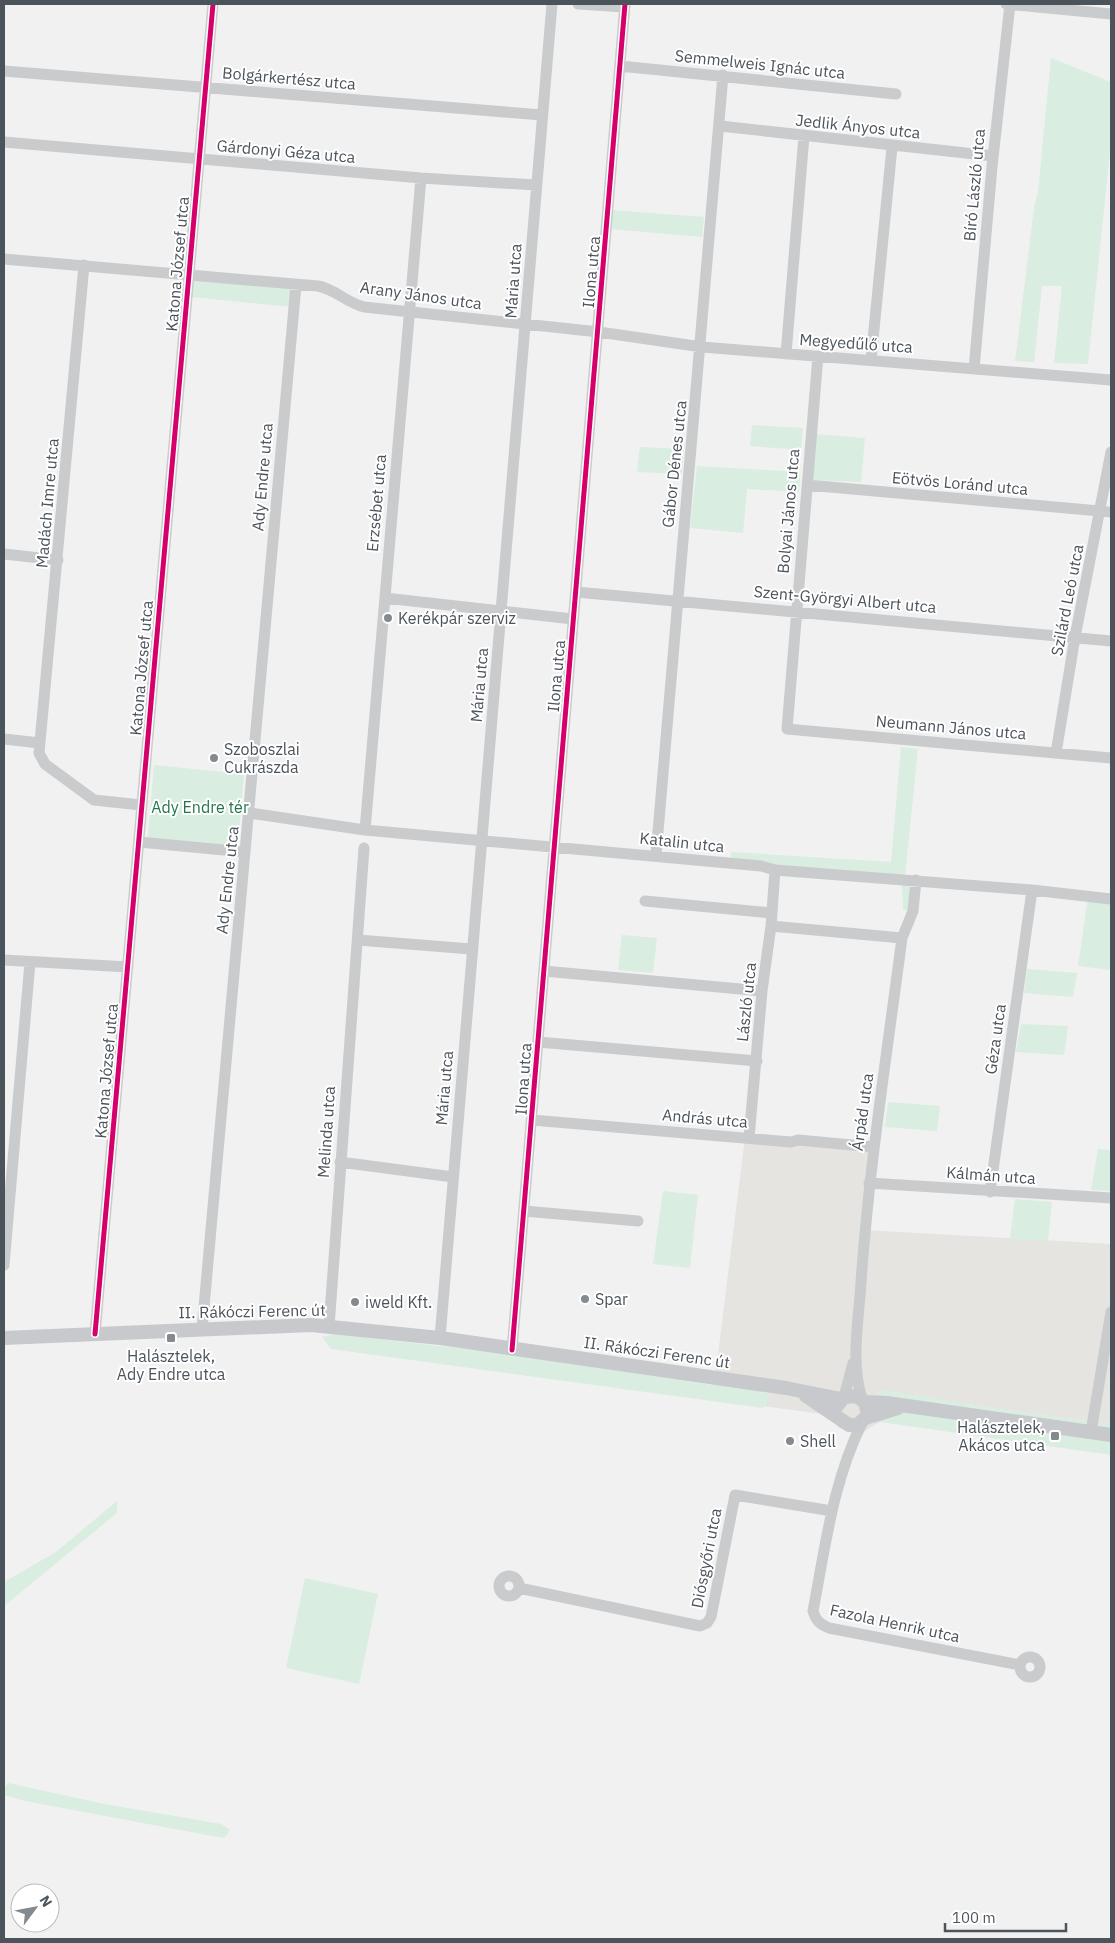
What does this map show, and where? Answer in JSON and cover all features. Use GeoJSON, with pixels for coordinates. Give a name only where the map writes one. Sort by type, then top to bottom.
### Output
{"type":"FeatureCollection","features":[{"type":"Feature","properties":{"kind":"main road","name":"II. Rákóczi Ferenc út"},"geometry":{"type":"LineString","coordinates":[[4,1338],[293,1325],[329,1326],[440,1338],[843,1398],[856,1396],[864,1400],[1111,1435]]}},
{"type":"Feature","properties":{"kind":"main road","name":"II. Rákóczi Ferenc út"},"geometry":{"type":"LineString","coordinates":[[796,1390],[853,1426],[887,1410],[909,1406]]}},
{"type":"Feature","properties":{"kind":"main road"},"geometry":{"type":"LineString","coordinates":[[841,1420],[838,1404],[843,1398]]}},
{"type":"Feature","properties":{"kind":"main road"},"geometry":{"type":"LineString","coordinates":[[863,1421],[867,1413],[864,1400]]}},
{"type":"Feature","properties":{"kind":"street","name":"Katona József utca"},"geometry":{"type":"LineString","coordinates":[[96,1334],[188,274],[214,4]]}},
{"type":"Feature","properties":{"kind":"street","name":"Mária utca"},"geometry":{"type":"LineString","coordinates":[[440,1338],[552,4]]}},
{"type":"Feature","properties":{"kind":"street"},"geometry":{"type":"LineString","coordinates":[[578,4],[625,6]]}},
{"type":"Feature","properties":{"kind":"street"},"geometry":{"type":"LineString","coordinates":[[1006,4],[1111,14]]}},
{"type":"Feature","properties":{"kind":"street","name":"Bíró László utca"},"geometry":{"type":"LineString","coordinates":[[974,369],[993,156],[1010,4]]}},
{"type":"Feature","properties":{"kind":"street","name":"Ilona utca"},"geometry":{"type":"LineString","coordinates":[[512,1350],[625,6]]}},
{"type":"Feature","properties":{"kind":"street","name":"Semmelweis Ignác utca"},"geometry":{"type":"LineString","coordinates":[[620,66],[896,94]]}},
{"type":"Feature","properties":{"kind":"street","name":"Bolgárkertész utca"},"geometry":{"type":"LineString","coordinates":[[4,71],[542,115]]}},
{"type":"Feature","properties":{"kind":"street","name":"Gábor Dénes utca"},"geometry":{"type":"LineString","coordinates":[[656,855],[677,600],[702,347],[723,76]]}},
{"type":"Feature","properties":{"kind":"street","name":"Jedlik Ányos utca"},"geometry":{"type":"LineString","coordinates":[[720,126],[892,147],[993,156]]}},
{"type":"Feature","properties":{"kind":"street"},"geometry":{"type":"LineString","coordinates":[[786,354],[804,136]]}},
{"type":"Feature","properties":{"kind":"street","name":"Gárdonyi Géza utca"},"geometry":{"type":"LineString","coordinates":[[4,142],[421,178],[536,185]]}},
{"type":"Feature","properties":{"kind":"street"},"geometry":{"type":"LineString","coordinates":[[871,360],[892,147]]}},
{"type":"Feature","properties":{"kind":"street","name":"Erzsébet utca"},"geometry":{"type":"LineString","coordinates":[[365,830],[421,178]]}},
{"type":"Feature","properties":{"kind":"street","name":"Arany János utca"},"geometry":{"type":"LineString","coordinates":[[4,259],[328,288],[355,305],[364,307],[599,332]]}},
{"type":"Feature","properties":{"kind":"street","name":"Madách Imre utca"},"geometry":{"type":"LineString","coordinates":[[40,743],[84,265]]}},
{"type":"Feature","properties":{"kind":"street","name":"Ady Endre utca"},"geometry":{"type":"LineString","coordinates":[[202,1329],[250,813],[296,285]]}},
{"type":"Feature","properties":{"kind":"street","name":"Megyedűlő utca"},"geometry":{"type":"LineString","coordinates":[[599,332],[702,347],[1111,380]]}},
{"type":"Feature","properties":{"kind":"street","name":"Bolyai János utca"},"geometry":{"type":"LineString","coordinates":[[787,729],[818,356]]}},
{"type":"Feature","properties":{"kind":"street","name":"Szilárd Leó utca"},"geometry":{"type":"LineString","coordinates":[[1056,753],[1076,637],[1106,512],[1111,452]]}},
{"type":"Feature","properties":{"kind":"street","name":"Eötvös Loránd utca"},"geometry":{"type":"LineString","coordinates":[[807,485],[1106,512]]}},
{"type":"Feature","properties":{"kind":"street"},"geometry":{"type":"LineString","coordinates":[[4,554],[58,560]]}},
{"type":"Feature","properties":{"kind":"street","name":"Szent-Györgyi Albert utca"},"geometry":{"type":"LineString","coordinates":[[576,592],[1111,641]]}},
{"type":"Feature","properties":{"kind":"street"},"geometry":{"type":"LineString","coordinates":[[385,598],[574,619]]}},
{"type":"Feature","properties":{"kind":"street","name":"Neumann János utca"},"geometry":{"type":"LineString","coordinates":[[787,729],[1111,758]]}},
{"type":"Feature","properties":{"kind":"street"},"geometry":{"type":"LineString","coordinates":[[4,739],[40,743],[39,753],[45,764],[94,800],[142,804]]}},
{"type":"Feature","properties":{"kind":"street","name":"Katalin utca"},"geometry":{"type":"LineString","coordinates":[[250,813],[365,830],[656,855],[762,866],[775,870],[1032,890],[1111,899]]}},
{"type":"Feature","properties":{"kind":"street"},"geometry":{"type":"LineString","coordinates":[[139,842],[245,852]]}},
{"type":"Feature","properties":{"kind":"street","name":"Melinda utca"},"geometry":{"type":"LineString","coordinates":[[329,1326],[364,848]]}},
{"type":"Feature","properties":{"kind":"street","name":"László utca"},"geometry":{"type":"LineString","coordinates":[[749,1138],[775,870]]}},
{"type":"Feature","properties":{"kind":"street","name":"Árpád utca"},"geometry":{"type":"LineString","coordinates":[[864,1400],[858,1387],[856,1352],[869,1183],[902,938],[913,911],[916,880]]}},
{"type":"Feature","properties":{"kind":"street","name":"Géza utca"},"geometry":{"type":"LineString","coordinates":[[990,1192],[1032,890]]}},
{"type":"Feature","properties":{"kind":"street"},"geometry":{"type":"LineString","coordinates":[[645,901],[772,914]]}},
{"type":"Feature","properties":{"kind":"street"},"geometry":{"type":"LineString","coordinates":[[771,926],[902,938]]}},
{"type":"Feature","properties":{"kind":"street"},"geometry":{"type":"LineString","coordinates":[[358,940],[472,949]]}},
{"type":"Feature","properties":{"kind":"street"},"geometry":{"type":"LineString","coordinates":[[4,960],[128,967]]}},
{"type":"Feature","properties":{"kind":"street"},"geometry":{"type":"LineString","coordinates":[[4,1264],[30,962]]}},
{"type":"Feature","properties":{"kind":"street"},"geometry":{"type":"LineString","coordinates":[[544,971],[762,991]]}},
{"type":"Feature","properties":{"kind":"street"},"geometry":{"type":"LineString","coordinates":[[538,1042],[757,1061]]}},
{"type":"Feature","properties":{"kind":"street","name":"András utca"},"geometry":{"type":"LineString","coordinates":[[532,1120],[874,1147]]}},
{"type":"Feature","properties":{"kind":"street"},"geometry":{"type":"LineString","coordinates":[[340,1162],[453,1177]]}},
{"type":"Feature","properties":{"kind":"street","name":"Kálmán utca"},"geometry":{"type":"LineString","coordinates":[[869,1183],[1111,1198]]}},
{"type":"Feature","properties":{"kind":"street"},"geometry":{"type":"LineString","coordinates":[[524,1211],[638,1222]]}},
{"type":"Feature","properties":{"kind":"street"},"geometry":{"type":"LineString","coordinates":[[1091,1432],[1111,1312]]}},
{"type":"Feature","properties":{"kind":"street","name":"Árpád utca"},"geometry":{"type":"LineString","coordinates":[[843,1398],[856,1352]]}},
{"type":"Feature","properties":{"kind":"street"},"geometry":{"type":"LineString","coordinates":[[841,1420],[848,1452]]}},
{"type":"Feature","properties":{"kind":"street"},"geometry":{"type":"LineString","coordinates":[[848,1452],[863,1421]]}},
{"type":"Feature","properties":{"kind":"street","name":"Fazola Henrik utca"},"geometry":{"type":"LineString","coordinates":[[848,1452],[832,1511],[813,1611],[820,1624],[829,1628],[1020,1665]]}},
{"type":"Feature","properties":{"kind":"street","name":"Diósgyőri utca"},"geometry":{"type":"LineString","coordinates":[[519,1588],[700,1626],[707,1623],[711,1617],[735,1496],[832,1511]]}},
{"type":"Feature","properties":{"kind":"shaded area"},"geometry":{"type":"Polygon","coordinates":[[[745,1137],[874,1147],[865,1230],[1111,1244],[1111,1424],[878,1390],[880,1422],[860,1434],[839,1428],[830,1415],[739,1403],[712,1385],[717,1363],[745,1137]]]}},
{"type":"Feature","properties":{"kind":"green space"},"geometry":{"type":"Polygon","coordinates":[[[1051,58],[1111,82],[1111,142],[1088,364],[1054,363],[1062,286],[1042,286],[1034,362],[1015,361],[1034,208],[1038,192],[1051,58]]]}},
{"type":"Feature","properties":{"kind":"green space"},"geometry":{"type":"Polygon","coordinates":[[[612,210],[704,217],[702,237],[610,229],[612,210]]]}},
{"type":"Feature","properties":{"kind":"green space"},"geometry":{"type":"Polygon","coordinates":[[[193,277],[288,287],[291,289],[291,307],[191,297],[193,277]]]}},
{"type":"Feature","properties":{"kind":"green space"},"geometry":{"type":"Polygon","coordinates":[[[752,425],[803,428],[801,450],[750,446],[752,425]]]}},
{"type":"Feature","properties":{"kind":"green space"},"geometry":{"type":"Polygon","coordinates":[[[815,434],[865,438],[861,482],[811,480],[815,434]]]}},
{"type":"Feature","properties":{"kind":"green space"},"geometry":{"type":"Polygon","coordinates":[[[640,447],[684,449],[682,474],[637,472],[640,447]]]}},
{"type":"Feature","properties":{"kind":"green space"},"geometry":{"type":"Polygon","coordinates":[[[697,466],[800,472],[799,492],[747,489],[743,533],[690,528],[697,466]]]}},
{"type":"Feature","properties":{"kind":"green space"},"geometry":{"type":"Polygon","coordinates":[[[901,747],[918,749],[905,876],[910,882],[908,910],[903,910],[902,885],[731,859],[731,852],[891,862],[901,747]]]}},
{"type":"Feature","properties":{"kind":"green space","name":"Ady Endre tér"},"geometry":{"type":"Polygon","coordinates":[[[154,765],[244,774],[238,842],[234,847],[148,838],[154,765]]]}},
{"type":"Feature","properties":{"kind":"green space"},"geometry":{"type":"Polygon","coordinates":[[[1088,898],[1111,901],[1111,970],[1078,966],[1088,898]]]}},
{"type":"Feature","properties":{"kind":"green space"},"geometry":{"type":"Polygon","coordinates":[[[622,935],[657,938],[653,973],[618,970],[622,935]]]}},
{"type":"Feature","properties":{"kind":"green space"},"geometry":{"type":"Polygon","coordinates":[[[1027,969],[1077,973],[1073,997],[1024,993],[1027,969]]]}},
{"type":"Feature","properties":{"kind":"green space"},"geometry":{"type":"Polygon","coordinates":[[[1021,1024],[1068,1026],[1064,1055],[1016,1052],[1021,1024]]]}},
{"type":"Feature","properties":{"kind":"green space"},"geometry":{"type":"Polygon","coordinates":[[[888,1102],[940,1106],[937,1131],[885,1127],[888,1102]]]}},
{"type":"Feature","properties":{"kind":"green space"},"geometry":{"type":"Polygon","coordinates":[[[1098,1149],[1111,1150],[1111,1191],[1091,1190],[1098,1149]]]}},
{"type":"Feature","properties":{"kind":"green space"},"geometry":{"type":"Polygon","coordinates":[[[663,1191],[698,1195],[690,1268],[653,1264],[663,1191]]]}},
{"type":"Feature","properties":{"kind":"green space"},"geometry":{"type":"Polygon","coordinates":[[[1015,1199],[1052,1202],[1048,1241],[1010,1239],[1015,1199]]]}},
{"type":"Feature","properties":{"kind":"green space"},"geometry":{"type":"Polygon","coordinates":[[[334,1334],[509,1354],[712,1385],[720,1383],[769,1390],[767,1404],[763,1408],[331,1349],[322,1337],[334,1334]]]}},
{"type":"Feature","properties":{"kind":"green space"},"geometry":{"type":"Polygon","coordinates":[[[878,1389],[1006,1410],[1111,1424],[1111,1455],[880,1422],[878,1389]]]}},
{"type":"Feature","properties":{"kind":"green space"},"geometry":{"type":"Polygon","coordinates":[[[117,1501],[117,1513],[4,1606],[4,1582],[56,1552],[117,1501]]]}},
{"type":"Feature","properties":{"kind":"green space"},"geometry":{"type":"Polygon","coordinates":[[[305,1578],[378,1594],[359,1684],[286,1668],[305,1578]]]}},
{"type":"Feature","properties":{"kind":"green space"},"geometry":{"type":"Polygon","coordinates":[[[8,1783],[104,1804],[221,1824],[229,1829],[228,1834],[223,1838],[25,1801],[4,1795],[4,1788],[8,1783]]]}},
{"type":"Feature","properties":{"kind":"cycle path"},"geometry":{"type":"LineString","coordinates":[[95,1334],[213,4]]}},
{"type":"Feature","properties":{"kind":"cycle path"},"geometry":{"type":"LineString","coordinates":[[512,1350],[625,4]]}},
{"type":"Feature","properties":{"kind":"place","name":"Kerékpár szerviz"},"geometry":{"type":"Point","coordinates":[388,618]}},
{"type":"Feature","properties":{"kind":"place","name":"Szoboszlai Cukrászda"},"geometry":{"type":"Point","coordinates":[214,758]}},
{"type":"Feature","properties":{"kind":"place","name":"Spar"},"geometry":{"type":"Point","coordinates":[585,1299]}},
{"type":"Feature","properties":{"kind":"place","name":"iweld Kft."},"geometry":{"type":"Point","coordinates":[355,1302]}},
{"type":"Feature","properties":{"kind":"place","name":"Halásztelek, Ady Endre utca"},"geometry":{"type":"Point","coordinates":[171,1338]}},
{"type":"Feature","properties":{"kind":"place","name":"Halásztelek, Akácos utca"},"geometry":{"type":"Point","coordinates":[1055,1436]}},
{"type":"Feature","properties":{"kind":"place","name":"Shell"},"geometry":{"type":"Point","coordinates":[790,1441]}}]}
